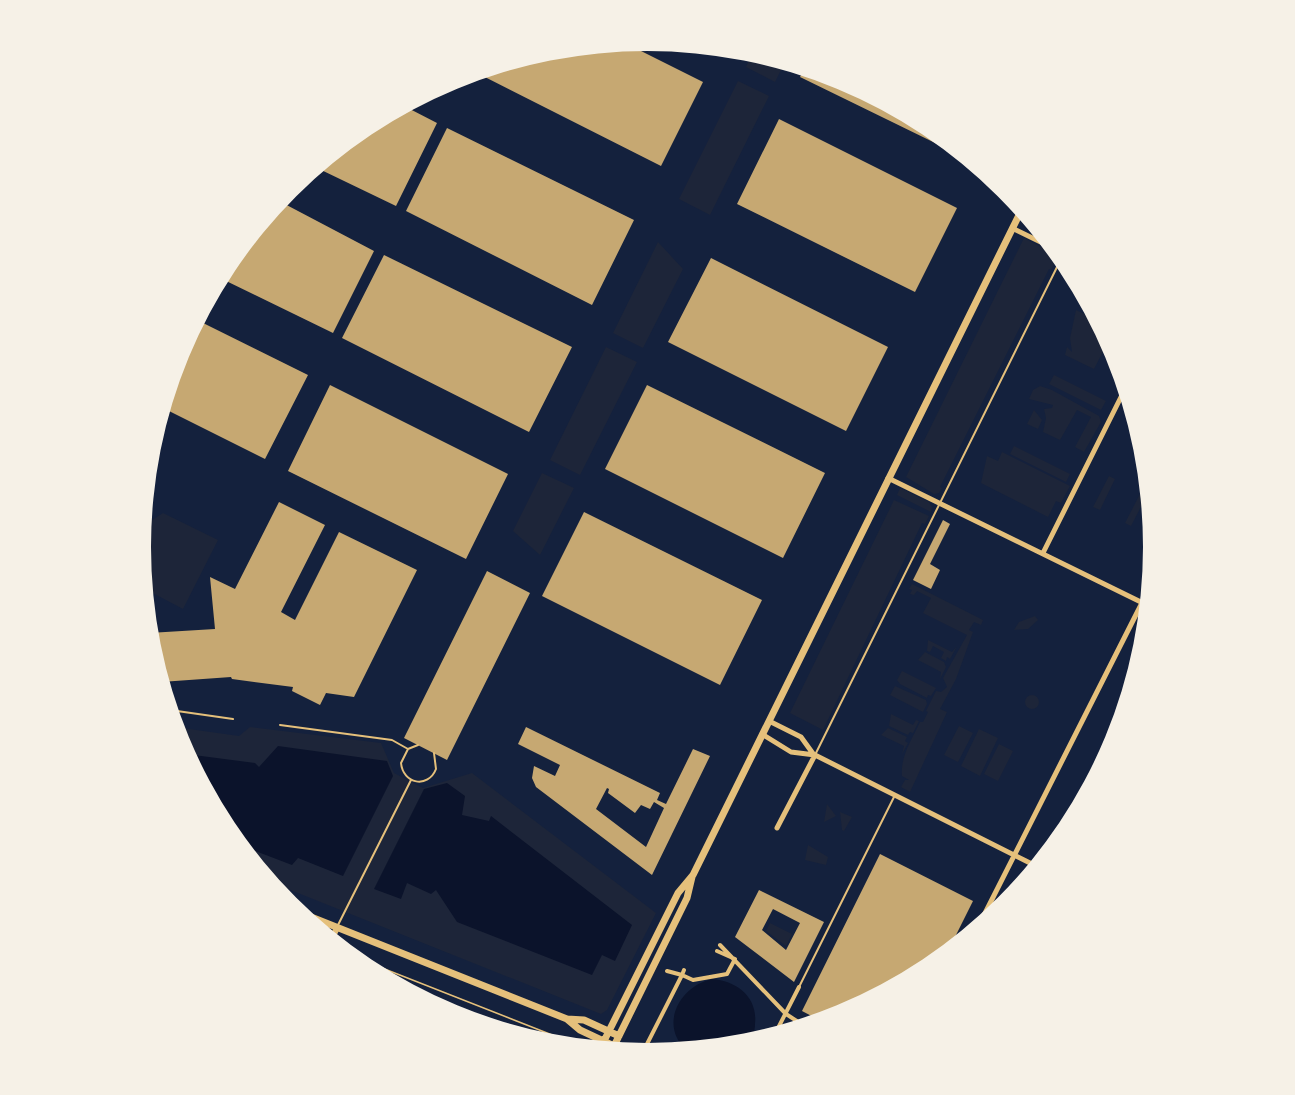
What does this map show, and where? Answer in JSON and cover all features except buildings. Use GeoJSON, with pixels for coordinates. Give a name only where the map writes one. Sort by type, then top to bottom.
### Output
{"type":"FeatureCollection","features":[{"type":"Feature","properties":{"kind":"main road"},"geometry":{"type":"LineString","coordinates":[[616,1043],[687,898],[693,875],[1018,216]]}},
{"type":"Feature","properties":{"kind":"main road"},"geometry":{"type":"LineString","coordinates":[[567,1019],[580,1030],[604,1041],[678,893],[693,875]]}},
{"type":"Feature","properties":{"kind":"main road"},"geometry":{"type":"LineString","coordinates":[[321,922],[567,1019],[584,1020],[619,1036]]}},
{"type":"Feature","properties":{"kind":"street"},"geometry":{"type":"LineString","coordinates":[[1012,228],[1037,240]]}},
{"type":"Feature","properties":{"kind":"street"},"geometry":{"type":"LineString","coordinates":[[1043,553],[1121,397]]}},
{"type":"Feature","properties":{"kind":"street"},"geometry":{"type":"LineString","coordinates":[[888,478],[1141,602]]}},
{"type":"Feature","properties":{"kind":"street"},"geometry":{"type":"LineString","coordinates":[[986,911],[1141,606]]}},
{"type":"Feature","properties":{"kind":"street"},"geometry":{"type":"LineString","coordinates":[[769,721],[801,737],[814,755]]}},
{"type":"Feature","properties":{"kind":"street"},"geometry":{"type":"LineString","coordinates":[[762,734],[791,752],[814,755],[1030,863]]}},
{"type":"Feature","properties":{"kind":"street"},"geometry":{"type":"LineString","coordinates":[[777,828],[814,755]]}},
{"type":"Feature","properties":{"kind":"street"},"geometry":{"type":"LineString","coordinates":[[335,933],[337,928]]}},
{"type":"Feature","properties":{"kind":"street"},"geometry":{"type":"LineString","coordinates":[[720,945],[786,1014],[797,1021]]}},
{"type":"Feature","properties":{"kind":"street"},"geometry":{"type":"LineString","coordinates":[[717,951],[735,959]]}},
{"type":"Feature","properties":{"kind":"street"},"geometry":{"type":"LineString","coordinates":[[667,971],[683,972],[693,980],[727,974],[735,959]]}},
{"type":"Feature","properties":{"kind":"street"},"geometry":{"type":"LineString","coordinates":[[647,1044],[683,972]]}},
{"type":"Feature","properties":{"kind":"street"},"geometry":{"type":"LineString","coordinates":[[779,1026],[799,987]]}},
{"type":"Feature","properties":{"kind":"lane"},"geometry":{"type":"LineString","coordinates":[[814,755],[1057,267]]}},
{"type":"Feature","properties":{"kind":"lane"},"geometry":{"type":"LineString","coordinates":[[179,711],[233,719]]}},
{"type":"Feature","properties":{"kind":"lane"},"geometry":{"type":"LineString","coordinates":[[279,725],[392,740],[408,749]]}},
{"type":"Feature","properties":{"kind":"lane"},"geometry":{"type":"LineString","coordinates":[[411,780],[401,768],[402,758],[408,749],[418,746]]}},
{"type":"Feature","properties":{"kind":"lane"},"geometry":{"type":"LineString","coordinates":[[411,780],[426,780],[434,773],[437,763],[434,753]]}},
{"type":"Feature","properties":{"kind":"lane"},"geometry":{"type":"LineString","coordinates":[[337,928],[411,780]]}},
{"type":"Feature","properties":{"kind":"lane"},"geometry":{"type":"LineString","coordinates":[[799,987],[895,795]]}},
{"type":"Feature","properties":{"kind":"path"},"geometry":{"type":"LineString","coordinates":[[391,972],[536,1031]]}},
{"type":"Feature","properties":{"kind":"shaded area"},"geometry":{"type":"Polygon","coordinates":[[[748,62],[781,70],[775,82],[746,67],[748,62]]]}},
{"type":"Feature","properties":{"kind":"shaded area"},"geometry":{"type":"Polygon","coordinates":[[[738,81],[769,96],[710,215],[679,199],[738,81]]]}},
{"type":"Feature","properties":{"kind":"shaded area"},"geometry":{"type":"Polygon","coordinates":[[[1024,238],[1043,248],[1054,264],[1051,270],[1049,269],[940,487],[942,488],[939,493],[934,494],[906,477],[1024,238]]]}},
{"type":"Feature","properties":{"kind":"shaded area"},"geometry":{"type":"Polygon","coordinates":[[[658,242],[683,269],[643,348],[613,333],[658,242]]]}},
{"type":"Feature","properties":{"kind":"shaded area"},"geometry":{"type":"Polygon","coordinates":[[[1076,310],[1086,315],[1103,351],[1094,369],[1065,355],[1067,347],[1072,352],[1070,338],[1076,310]]]}},
{"type":"Feature","properties":{"kind":"shaded area"},"geometry":{"type":"Polygon","coordinates":[[[606,347],[637,362],[580,475],[550,460],[606,347]]]}},
{"type":"Feature","properties":{"kind":"shaded area"},"geometry":{"type":"Polygon","coordinates":[[[1054,375],[1106,401],[1101,410],[1049,384],[1054,375]]]}},
{"type":"Feature","properties":{"kind":"shaded area"},"geometry":{"type":"Polygon","coordinates":[[[1040,386],[1052,390],[1099,416],[1101,422],[1084,452],[1075,447],[1091,417],[1077,410],[1060,440],[1043,432],[1046,418],[1044,409],[1052,408],[1053,405],[1029,399],[1033,390],[1040,386]]]}},
{"type":"Feature","properties":{"kind":"shaded area"},"geometry":{"type":"Polygon","coordinates":[[[1034,410],[1042,420],[1038,429],[1027,424],[1034,410]]]}},
{"type":"Feature","properties":{"kind":"shaded area"},"geometry":{"type":"Polygon","coordinates":[[[1014,446],[1070,474],[1066,482],[1010,454],[1014,446]]]}},
{"type":"Feature","properties":{"kind":"shaded area"},"geometry":{"type":"Polygon","coordinates":[[[1002,452],[1070,486],[1061,503],[1056,501],[1048,517],[981,483],[987,456],[998,461],[1002,452]]]}},
{"type":"Feature","properties":{"kind":"shaded area"},"geometry":{"type":"Polygon","coordinates":[[[542,473],[574,488],[540,555],[513,531],[542,473]]]}},
{"type":"Feature","properties":{"kind":"shaded area"},"geometry":{"type":"Polygon","coordinates":[[[1109,476],[1115,479],[1100,510],[1093,507],[1109,476]]]}},
{"type":"Feature","properties":{"kind":"shaded area"},"geometry":{"type":"Polygon","coordinates":[[[900,488],[929,502],[932,507],[931,512],[897,495],[900,488]]]}},
{"type":"Feature","properties":{"kind":"shaded area"},"geometry":{"type":"Polygon","coordinates":[[[1141,492],[1142,505],[1131,526],[1125,523],[1141,492]]]}},
{"type":"Feature","properties":{"kind":"shaded area"},"geometry":{"type":"Polygon","coordinates":[[[894,500],[929,516],[925,524],[922,523],[823,730],[790,713],[894,500]]]}},
{"type":"Feature","properties":{"kind":"shaded area"},"geometry":{"type":"Polygon","coordinates":[[[163,513],[218,540],[183,609],[153,593],[152,520],[163,513]]]}},
{"type":"Feature","properties":{"kind":"shaded area"},"geometry":{"type":"Polygon","coordinates":[[[912,584],[983,620],[981,625],[974,622],[969,630],[973,632],[956,679],[940,709],[947,712],[910,792],[901,787],[905,780],[909,780],[902,776],[905,755],[920,722],[923,722],[928,712],[926,711],[936,691],[941,692],[947,687],[943,678],[967,635],[923,613],[931,598],[917,591],[914,595],[910,594],[912,590],[909,589],[912,584]]]}},
{"type":"Feature","properties":{"kind":"shaded area"},"geometry":{"type":"Polygon","coordinates":[[[1035,616],[1038,620],[1028,629],[1014,630],[1019,622],[1035,616]]]}},
{"type":"Feature","properties":{"kind":"shaded area"},"geometry":{"type":"Polygon","coordinates":[[[928,640],[952,652],[957,646],[950,659],[947,657],[946,661],[941,658],[944,652],[933,646],[930,652],[927,651],[928,640]]]}},
{"type":"Feature","properties":{"kind":"shaded area"},"geometry":{"type":"Polygon","coordinates":[[[925,652],[944,662],[946,667],[940,679],[941,672],[918,660],[925,652]]]}},
{"type":"Feature","properties":{"kind":"shaded area"},"geometry":{"type":"Polygon","coordinates":[[[902,671],[936,688],[931,696],[928,695],[927,698],[900,684],[897,680],[902,671]]]}},
{"type":"Feature","properties":{"kind":"shaded area"},"geometry":{"type":"Polygon","coordinates":[[[895,686],[926,700],[927,704],[923,712],[890,695],[895,686]]]}},
{"type":"Feature","properties":{"kind":"shaded area"},"geometry":{"type":"Polygon","coordinates":[[[1029,695],[1035,695],[1039,702],[1035,709],[1029,709],[1025,705],[1025,699],[1029,695]]]}},
{"type":"Feature","properties":{"kind":"shaded area"},"geometry":{"type":"Polygon","coordinates":[[[891,714],[913,725],[916,720],[919,721],[913,733],[910,732],[908,735],[889,726],[891,714]]]}},
{"type":"Feature","properties":{"kind":"shaded area"},"geometry":{"type":"Polygon","coordinates":[[[959,726],[973,733],[958,762],[944,755],[959,726]]]}},
{"type":"Feature","properties":{"kind":"shaded area"},"geometry":{"type":"Polygon","coordinates":[[[250,727],[381,743],[394,773],[423,788],[472,773],[656,913],[607,1010],[601,1014],[286,888],[235,823],[202,767],[185,728],[239,736],[250,727]]]}},
{"type":"Feature","properties":{"kind":"shaded area"},"geometry":{"type":"Polygon","coordinates":[[[888,728],[907,737],[905,741],[908,743],[902,754],[904,746],[881,735],[888,728]]]}},
{"type":"Feature","properties":{"kind":"shaded area"},"geometry":{"type":"Polygon","coordinates":[[[979,729],[998,738],[980,776],[961,766],[979,729]]]}},
{"type":"Feature","properties":{"kind":"shaded area"},"geometry":{"type":"Polygon","coordinates":[[[999,744],[1013,751],[998,781],[984,774],[999,744]]]}},
{"type":"Feature","properties":{"kind":"shaded area"},"geometry":{"type":"Polygon","coordinates":[[[278,746],[387,761],[393,776],[343,876],[298,858],[292,865],[254,851],[218,796],[197,755],[255,763],[259,767],[278,746]]]}},
{"type":"Feature","properties":{"kind":"shaded area"},"geometry":{"type":"Polygon","coordinates":[[[447,783],[465,796],[462,815],[489,821],[491,816],[632,925],[615,961],[602,955],[592,975],[457,922],[436,890],[431,894],[407,883],[401,899],[374,889],[424,789],[447,783]]]}},
{"type":"Feature","properties":{"kind":"shaded area"},"geometry":{"type":"Polygon","coordinates":[[[827,804],[836,816],[824,822],[827,804]]]}},
{"type":"Feature","properties":{"kind":"shaded area"},"geometry":{"type":"Polygon","coordinates":[[[840,812],[852,817],[844,831],[842,830],[840,812]]]}},
{"type":"Feature","properties":{"kind":"shaded area"},"geometry":{"type":"Polygon","coordinates":[[[808,845],[828,857],[826,865],[805,860],[808,845]]]}},
{"type":"Feature","properties":{"kind":"shaded area"},"geometry":{"type":"Polygon","coordinates":[[[770,923],[792,934],[786,946],[766,931],[770,923]]]}},
{"type":"Feature","properties":{"kind":"shaded area"},"geometry":{"type":"Polygon","coordinates":[[[712,979],[721,980],[744,992],[755,1014],[754,1032],[712,1040],[680,1043],[674,1030],[677,1008],[682,998],[701,983],[712,979]]]}}]}
